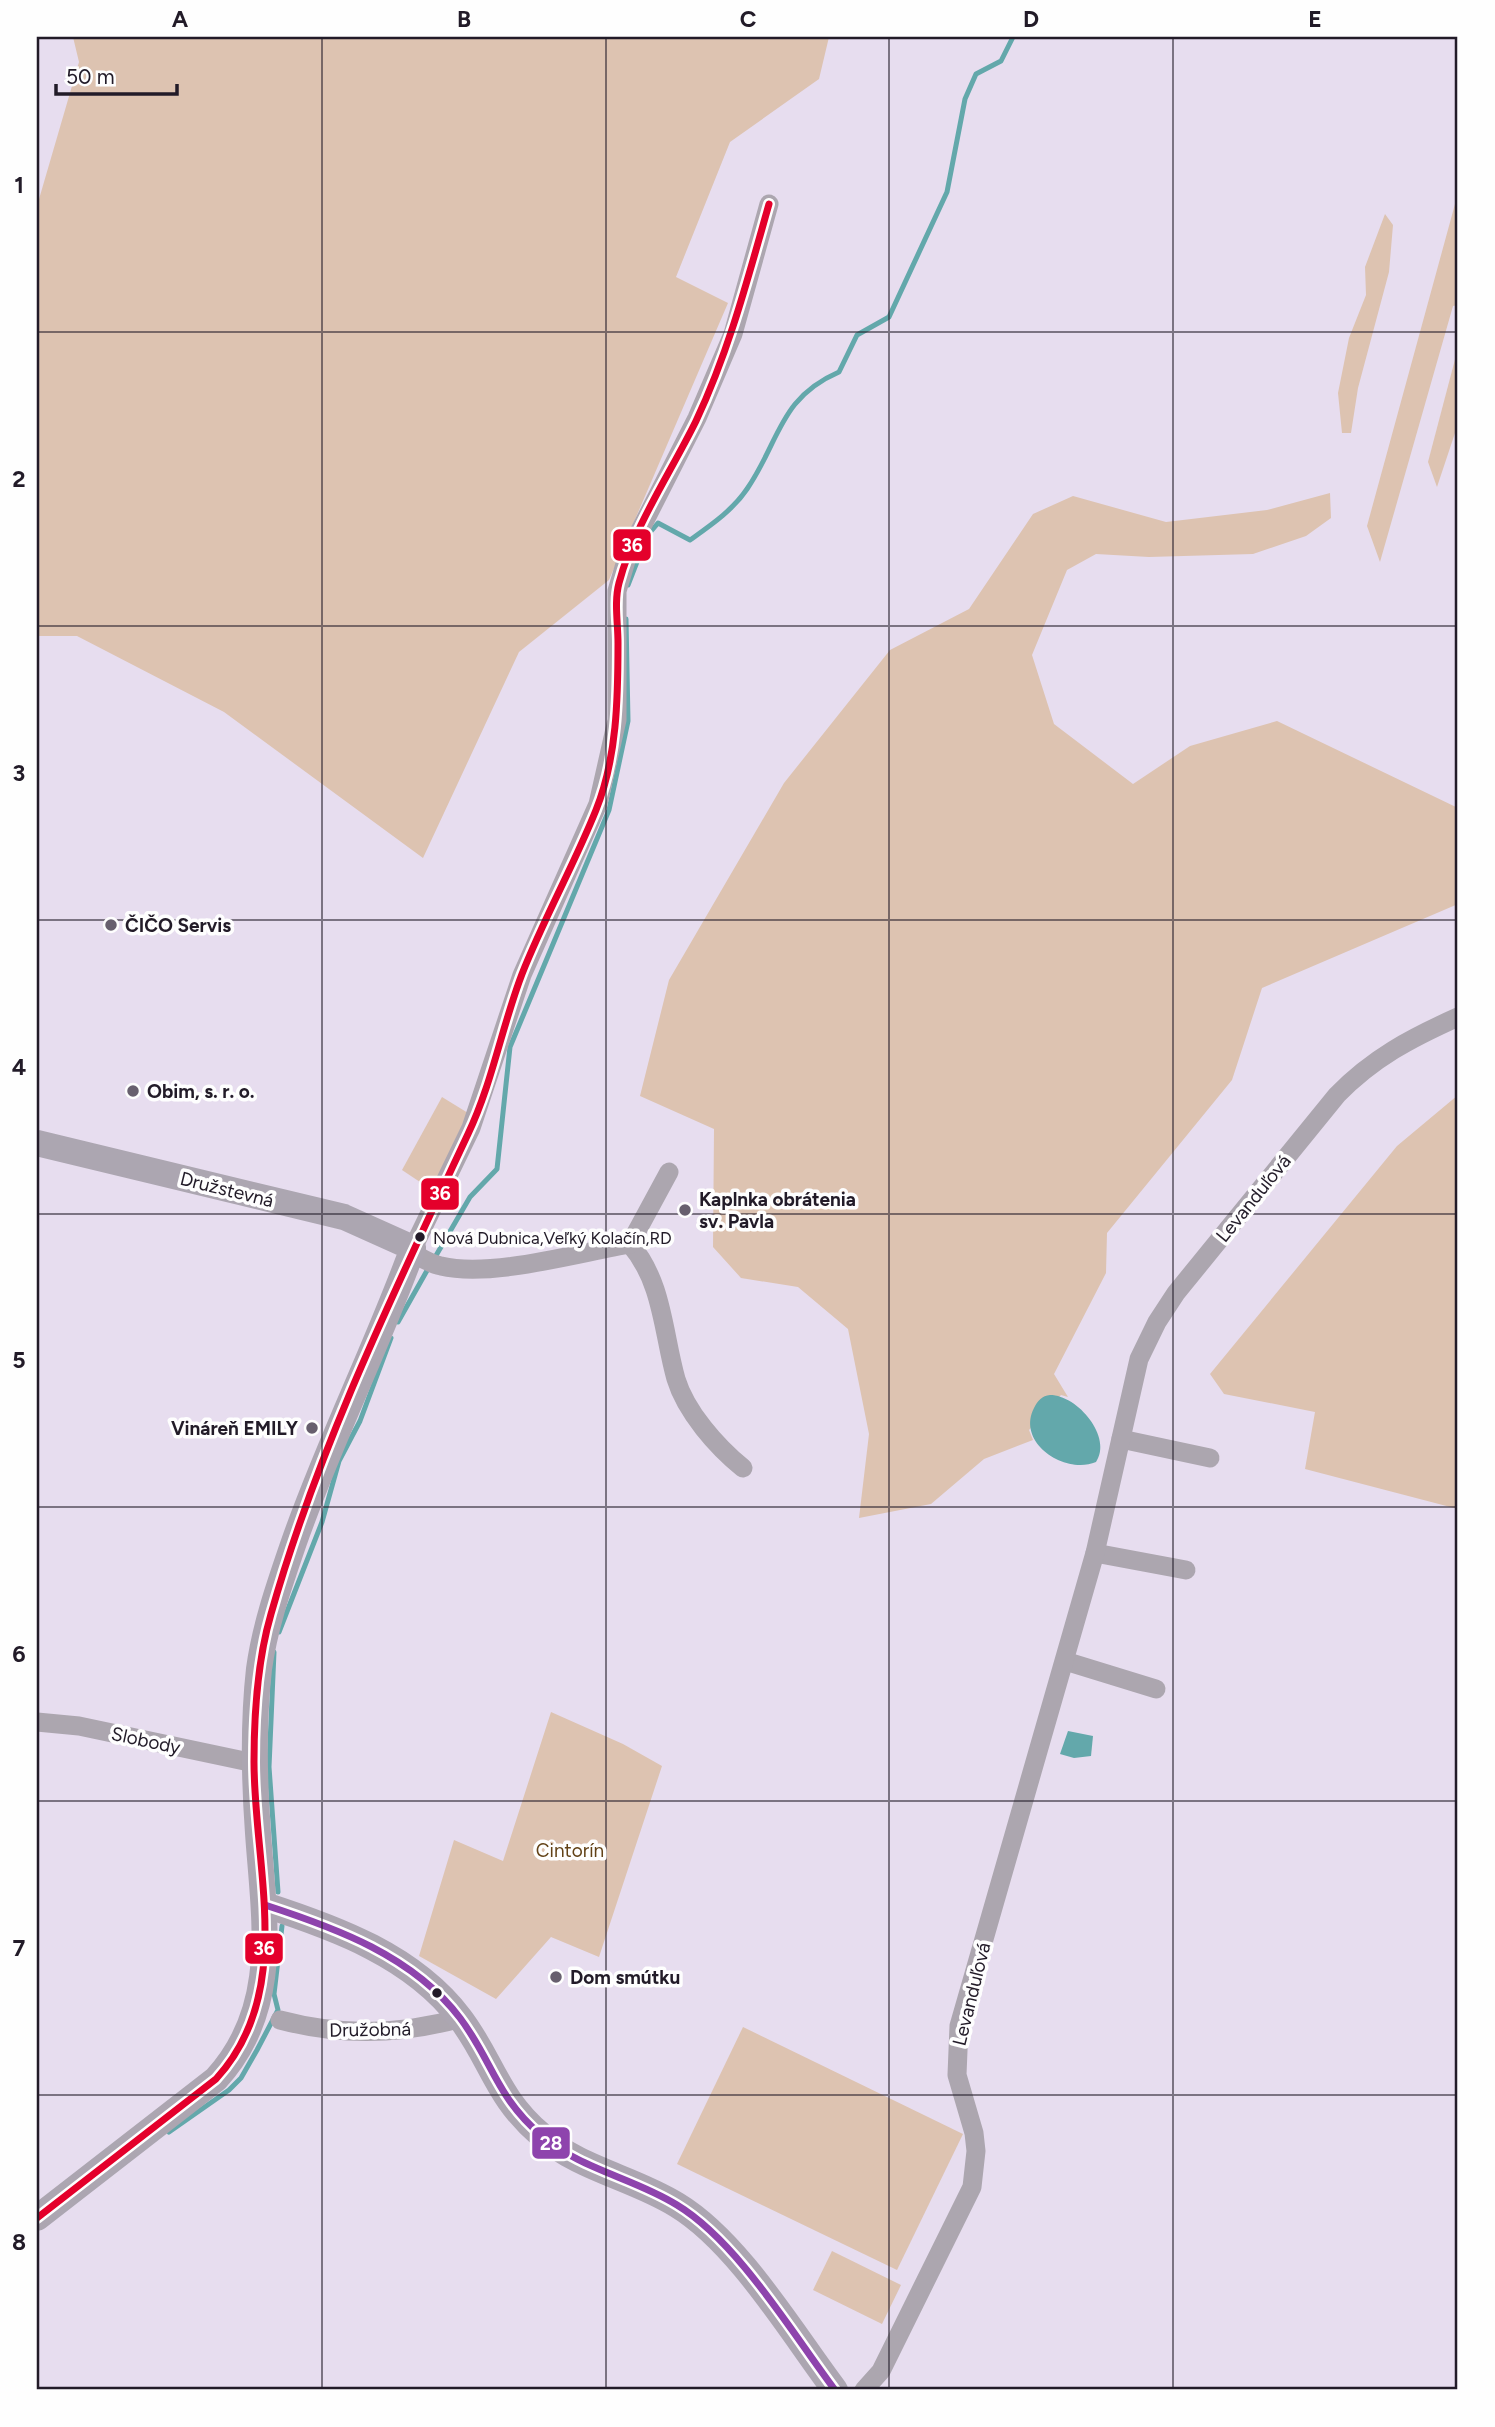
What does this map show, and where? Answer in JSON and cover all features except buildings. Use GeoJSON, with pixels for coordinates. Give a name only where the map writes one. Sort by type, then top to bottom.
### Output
{"type":"FeatureCollection","features":[{"type":"Feature","properties":{"kind":"street"},"geometry":{"type":"LineString","coordinates":[[37,2217],[199,2094],[235,2057],[254,2021],[259,1997],[265,1905],[254,1763],[263,1641],[324,1459],[422,1257],[471,1128],[522,975],[598,804],[617,720],[617,591],[628,554],[697,418],[733,334],[769,204]]}},
{"type":"Feature","properties":{"kind":"street","name":"Levanduľová"},"geometry":{"type":"LineString","coordinates":[[864,2390],[881,2371],[972,2187],[976,2151],[974,2133],[957,2075],[959,2026],[1095,1553],[1139,1359],[1157,1322],[1176,1293],[1337,1095],[1361,1070],[1412,1038],[1458,1017]]}},
{"type":"Feature","properties":{"kind":"street","name":"Družstevná"},"geometry":{"type":"LineString","coordinates":[[37,1143],[344,1217],[422,1257],[459,1269],[504,1266],[630,1244]]}},
{"type":"Feature","properties":{"kind":"street"},"geometry":{"type":"LineString","coordinates":[[669,1172],[652,1209],[630,1244],[653,1280],[677,1382],[685,1399],[724,1453],[743,1468]]}},
{"type":"Feature","properties":{"kind":"street"},"geometry":{"type":"LineString","coordinates":[[1121,1439],[1210,1458]]}},
{"type":"Feature","properties":{"kind":"street"},"geometry":{"type":"LineString","coordinates":[[1095,1553],[1186,1570]]}},
{"type":"Feature","properties":{"kind":"street"},"geometry":{"type":"LineString","coordinates":[[1065,1661],[1156,1689]]}},
{"type":"Feature","properties":{"kind":"street","name":"Slobody"},"geometry":{"type":"LineString","coordinates":[[37,1721],[79,1726],[254,1763]]}},
{"type":"Feature","properties":{"kind":"street"},"geometry":{"type":"LineString","coordinates":[[265,1905],[373,1945],[426,1985],[461,2018],[503,2096],[542,2137],[565,2153],[645,2185],[681,2206],[730,2252],[835,2390]]}},
{"type":"Feature","properties":{"kind":"street","name":"Družobná"},"geometry":{"type":"LineString","coordinates":[[280,2020],[330,2031],[402,2031],[461,2018]]}},
{"type":"Feature","properties":{"kind":"green space"},"geometry":{"type":"Polygon","coordinates":[[[73,37],[829,37],[819,79],[730,142],[676,277],[728,303],[609,580],[519,652],[423,858],[224,712],[77,636],[37,636],[37,206],[79,62],[73,37]]]}},
{"type":"Feature","properties":{"kind":"green space"},"geometry":{"type":"Polygon","coordinates":[[[1458,193],[1458,305],[1453,306],[1380,562],[1367,526],[1458,193]]]}},
{"type":"Feature","properties":{"kind":"green space"},"geometry":{"type":"Polygon","coordinates":[[[1385,214],[1393,225],[1389,272],[1358,388],[1351,433],[1342,433],[1338,393],[1349,338],[1366,295],[1365,267],[1385,214]]]}},
{"type":"Feature","properties":{"kind":"green space"},"geometry":{"type":"Polygon","coordinates":[[[1458,348],[1458,424],[1437,487],[1428,462],[1458,348]]]}},
{"type":"Feature","properties":{"kind":"green space"},"geometry":{"type":"Polygon","coordinates":[[[1330,493],[1331,518],[1306,536],[1253,554],[1149,557],[1096,554],[1067,570],[1032,655],[1054,724],[1133,784],[1190,746],[1277,721],[1458,808],[1458,904],[1262,988],[1232,1080],[1107,1233],[1106,1273],[1054,1374],[1068,1397],[1061,1395],[1029,1430],[1033,1440],[984,1459],[931,1504],[859,1518],[869,1434],[848,1329],[798,1287],[741,1278],[713,1247],[714,1129],[640,1096],[669,980],[784,783],[890,650],[969,609],[1033,514],[1073,496],[1166,522],[1267,510],[1330,493]]]}},
{"type":"Feature","properties":{"kind":"green space"},"geometry":{"type":"Polygon","coordinates":[[[1458,1095],[1458,1354],[1455,1357],[1458,1360],[1458,1509],[1305,1469],[1315,1412],[1224,1394],[1210,1374],[1397,1146],[1458,1095]]]}},
{"type":"Feature","properties":{"kind":"green space"},"geometry":{"type":"Polygon","coordinates":[[[442,1097],[468,1113],[436,1181],[426,1186],[402,1170],[442,1097]]]}},
{"type":"Feature","properties":{"kind":"green space","name":"Cintorín"},"geometry":{"type":"Polygon","coordinates":[[[551,1712],[623,1744],[662,1766],[599,1957],[551,1937],[496,1999],[419,1956],[454,1840],[503,1861],[551,1712]]]}},
{"type":"Feature","properties":{"kind":"green space"},"geometry":{"type":"Polygon","coordinates":[[[743,2027],[963,2134],[897,2270],[677,2164],[743,2027]]]}},
{"type":"Feature","properties":{"kind":"green space"},"geometry":{"type":"Polygon","coordinates":[[[832,2251],[901,2285],[882,2324],[813,2290],[832,2251]]]}},
{"type":"Feature","properties":{"kind":"shaded area"},"geometry":{"type":"Polygon","coordinates":[[[1050,1395],[1071,1402],[1090,1420],[1100,1441],[1096,1462],[1084,1465],[1058,1460],[1038,1444],[1030,1421],[1037,1403],[1042,1397],[1050,1395]]]}},
{"type":"Feature","properties":{"kind":"shaded area"},"geometry":{"type":"Polygon","coordinates":[[[1068,1731],[1093,1736],[1091,1756],[1074,1758],[1060,1754],[1068,1731]]]}},
{"type":"Feature","properties":{"kind":"waterway"},"geometry":{"type":"LineString","coordinates":[[628,585],[647,536],[658,523],[690,540],[714,523],[747,489],[792,408],[804,394],[839,372],[857,335],[889,317],[947,192],[965,99],[976,74],[1001,61],[1013,37]]}},
{"type":"Feature","properties":{"kind":"waterway"},"geometry":{"type":"LineString","coordinates":[[434,1259],[470,1197],[497,1169],[510,1047],[609,810],[628,721],[626,619]]}},
{"type":"Feature","properties":{"kind":"waterway"},"geometry":{"type":"LineString","coordinates":[[398,1322],[429,1267]]}},
{"type":"Feature","properties":{"kind":"waterway"},"geometry":{"type":"LineString","coordinates":[[279,1632],[322,1522],[339,1461],[360,1421],[391,1338]]}},
{"type":"Feature","properties":{"kind":"waterway"},"geometry":{"type":"LineString","coordinates":[[274,1652],[269,1767],[278,1892]]}},
{"type":"Feature","properties":{"kind":"waterway"},"geometry":{"type":"LineString","coordinates":[[169,2132],[229,2090],[241,2078],[257,2050],[278,2010],[274,1994],[282,1926]]}},
{"type":"Feature","properties":{"kind":"transit line","name":"36"},"geometry":{"type":"LineString","coordinates":[[37,2218],[216,2079],[241,2045],[256,2008],[263,1968],[265,1928],[254,1762],[255,1725],[259,1669],[271,1614],[311,1491],[335,1430],[476,1115],[522,974],[596,810],[608,770],[615,728],[618,664],[616,605],[619,583],[643,521],[708,395],[737,314],[769,204]]}},
{"type":"Feature","properties":{"kind":"transit line","name":"28"},"geometry":{"type":"LineString","coordinates":[[265,1905],[372,1947],[420,1977],[460,2018],[504,2092],[526,2121],[556,2147],[589,2165],[643,2187],[700,2221],[763,2290],[835,2390]]}},
{"type":"Feature","properties":{"kind":"place","name":"ČIČO Servis"},"geometry":{"type":"Point","coordinates":[111,925]}},
{"type":"Feature","properties":{"kind":"place","name":"Obim, s. r. o."},"geometry":{"type":"Point","coordinates":[133,1091]}},
{"type":"Feature","properties":{"kind":"place","name":"Kaplnka obrátenia sv. Pavla"},"geometry":{"type":"Point","coordinates":[685,1210]}},
{"type":"Feature","properties":{"kind":"place","name":"Nová Dubnica,Veľký Kolačín,RD"},"geometry":{"type":"Point","coordinates":[420,1237]}},
{"type":"Feature","properties":{"kind":"place","name":"Vináreň EMILY"},"geometry":{"type":"Point","coordinates":[312,1428]}},
{"type":"Feature","properties":{"kind":"place","name":"Dom smútku"},"geometry":{"type":"Point","coordinates":[556,1977]}}]}
